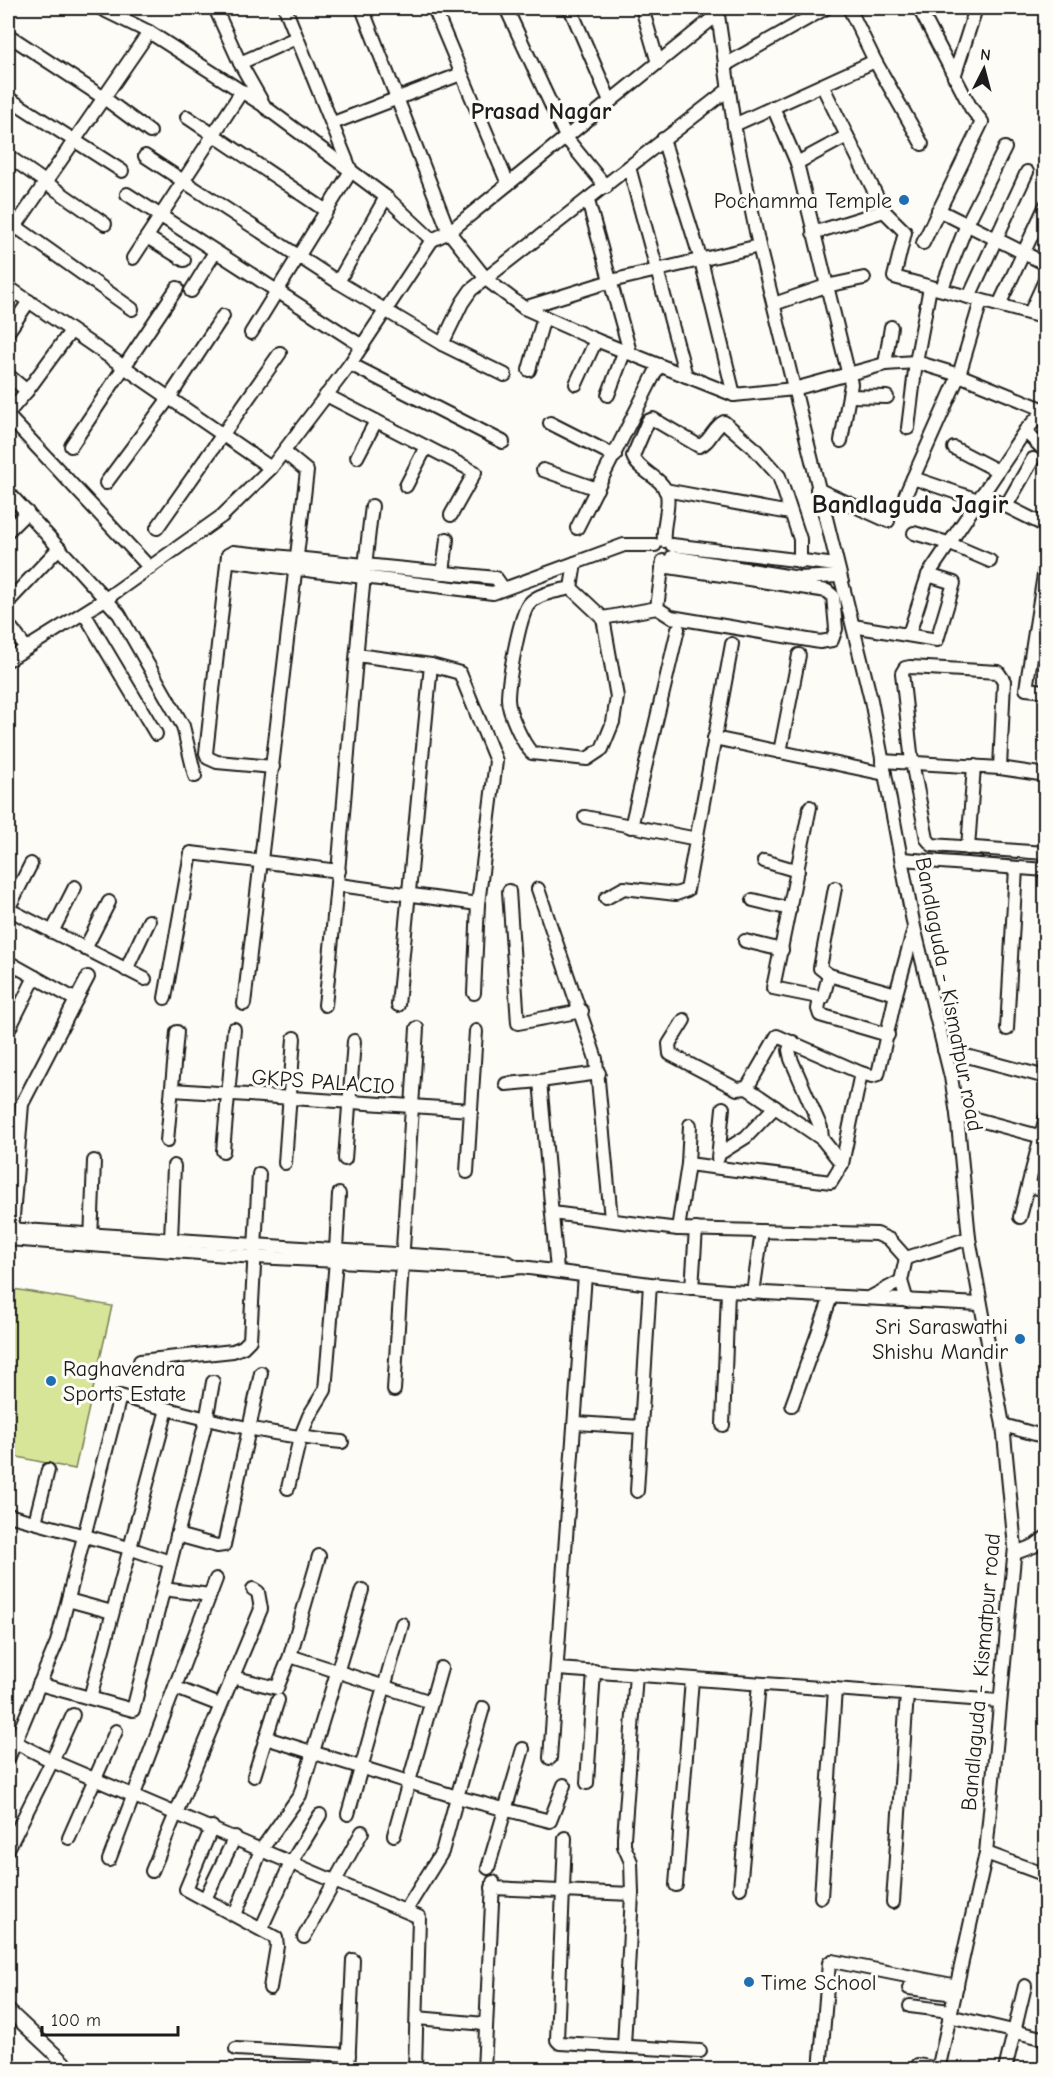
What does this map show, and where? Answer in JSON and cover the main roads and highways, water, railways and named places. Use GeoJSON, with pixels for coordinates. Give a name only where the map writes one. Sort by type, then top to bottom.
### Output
{"type":"FeatureCollection","features":[{"type":"Feature","properties":{"kind":"place","name":"Pochamma Temple"},"geometry":{"type":"Point","coordinates":[904,200]}},
{"type":"Feature","properties":{"kind":"place","name":"Sri Saraswathi Shishu Mandir"},"geometry":{"type":"Point","coordinates":[1020,1339]}},
{"type":"Feature","properties":{"kind":"place","name":"Raghavendra Sports Estate"},"geometry":{"type":"Point","coordinates":[51,1381]}},
{"type":"Feature","properties":{"kind":"place","name":"Time School"},"geometry":{"type":"Point","coordinates":[749,1982]}},
{"type":"Feature","properties":{"kind":"district","name":"Prasad Nagar"},"geometry":{"type":"Point","coordinates":[541,111]}},
{"type":"Feature","properties":{"kind":"district","name":"Bandlaguda Jagir"},"geometry":{"type":"Point","coordinates":[910,504]}}]}
